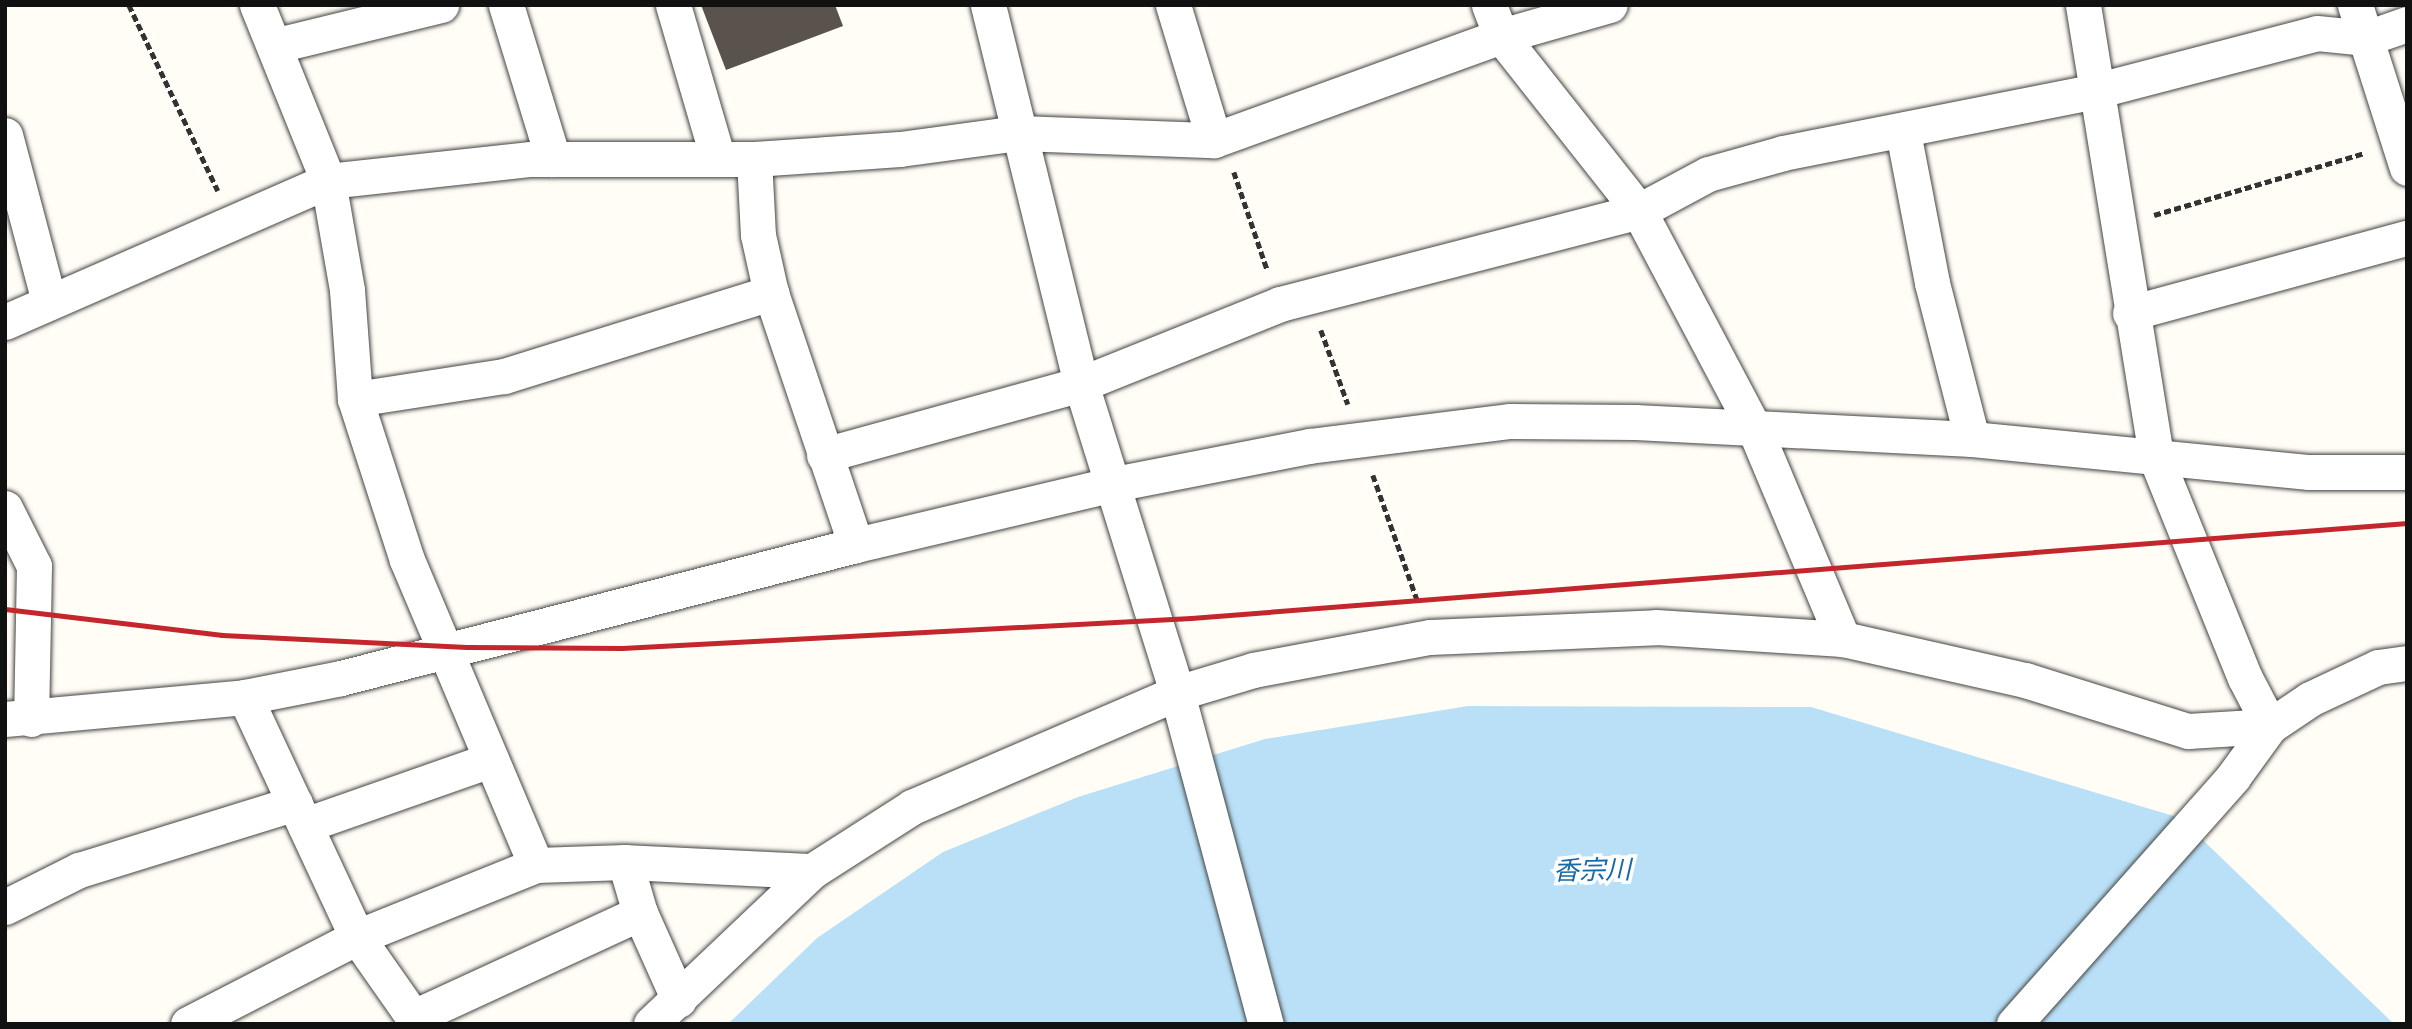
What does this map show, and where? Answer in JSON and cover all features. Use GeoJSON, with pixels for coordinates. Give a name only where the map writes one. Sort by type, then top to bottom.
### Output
{"type":"FeatureCollection","features":[{"type":"Feature","properties":{"kind":"street"},"geometry":{"type":"LineString","coordinates":[[257,5],[277,45],[328,181],[347,290],[355,399],[407,560],[536,865]]}},
{"type":"Feature","properties":{"kind":"street"},"geometry":{"type":"LineString","coordinates":[[277,45],[441,5]]}},
{"type":"Feature","properties":{"kind":"street"},"geometry":{"type":"LineString","coordinates":[[506,5],[553,159]]}},
{"type":"Feature","properties":{"kind":"street"},"geometry":{"type":"LineString","coordinates":[[673,5],[718,159]]}},
{"type":"Feature","properties":{"kind":"street"},"geometry":{"type":"LineString","coordinates":[[988,5],[1081,384],[1177,693],[1266,1024]]}},
{"type":"Feature","properties":{"kind":"street"},"geometry":{"type":"LineString","coordinates":[[5,322],[328,181],[553,159],[754,159],[900,149],[1019,133],[1218,139],[1495,21],[1610,5]]}},
{"type":"Feature","properties":{"kind":"street"},"geometry":{"type":"LineString","coordinates":[[2082,5],[2155,458],[2245,678],[2270,726]]}},
{"type":"Feature","properties":{"kind":"street"},"geometry":{"type":"LineString","coordinates":[[2355,5],[2403,155]]}},
{"type":"Feature","properties":{"kind":"street"},"geometry":{"type":"LineString","coordinates":[[1174,6],[1218,139]]}},
{"type":"Feature","properties":{"kind":"street"},"geometry":{"type":"LineString","coordinates":[[1495,21],[1639,211],[1755,430],[1843,639]]}},
{"type":"Feature","properties":{"kind":"street"},"geometry":{"type":"LineString","coordinates":[[824,455],[1081,384],[1280,304],[1639,211],[1708,174],[1783,153],[1903,132],[2095,91],[2317,33],[2367,38],[2407,24]]}},
{"type":"Feature","properties":{"kind":"street"},"geometry":{"type":"LineString","coordinates":[[1903,132],[1932,283],[1972,439]]}},
{"type":"Feature","properties":{"kind":"street"},"geometry":{"type":"LineString","coordinates":[[5,135],[50,302]]}},
{"type":"Feature","properties":{"kind":"street"},"geometry":{"type":"LineString","coordinates":[[754,159],[758,234],[771,293],[856,545]]}},
{"type":"Feature","properties":{"kind":"street"},"geometry":{"type":"LineString","coordinates":[[2130,313],[2407,238]]}},
{"type":"Feature","properties":{"kind":"street"},"geometry":{"type":"LineString","coordinates":[[355,399],[504,376],[771,293]]}},
{"type":"Feature","properties":{"kind":"street"},"geometry":{"type":"LineString","coordinates":[[5,508],[34,566],[18,719],[245,697],[341,678],[856,545],[1114,484],[1309,446],[1510,421],[1635,422],[1972,439],[2309,472],[2407,472]]}},
{"type":"Feature","properties":{"kind":"street"},"geometry":{"type":"LineString","coordinates":[[651,1024],[812,871],[912,807],[1177,693],[1253,670],[1430,637],[1656,626],[1843,639],[2025,680],[2188,731],[2270,726]]}},
{"type":"Feature","properties":{"kind":"street"},"geometry":{"type":"LineString","coordinates":[[2014,1024],[2233,777],[2270,726],[2310,699],[2378,667],[2407,663]]}},
{"type":"Feature","properties":{"kind":"street"},"geometry":{"type":"LineString","coordinates":[[245,697],[357,937],[416,1021],[640,914]]}},
{"type":"Feature","properties":{"kind":"street"},"geometry":{"type":"LineString","coordinates":[[5,907],[79,870],[300,814],[491,760]]}},
{"type":"Feature","properties":{"kind":"street"},"geometry":{"type":"LineString","coordinates":[[188,1024],[357,937],[536,865],[625,862],[812,871]]}},
{"type":"Feature","properties":{"kind":"street"},"geometry":{"type":"LineString","coordinates":[[625,862],[640,914],[679,1000]]}},
{"type":"Feature","properties":{"kind":"path"},"geometry":{"type":"LineString","coordinates":[[129,5],[233,224]]}},
{"type":"Feature","properties":{"kind":"path"},"geometry":{"type":"LineString","coordinates":[[1218,139],[1280,304]]}},
{"type":"Feature","properties":{"kind":"path"},"geometry":{"type":"LineString","coordinates":[[2117,226],[2403,155]]}},
{"type":"Feature","properties":{"kind":"water","name":"香宗川"},"geometry":{"type":"Polygon","coordinates":[[[1468,706],[1811,707],[2180,818],[2394,1024],[728,1024],[817,938],[943,852],[1078,797],[1265,739],[1468,706]]]}},
{"type":"Feature","properties":{"kind":"building"},"geometry":{"type":"Polygon","coordinates":[[[701,5],[835,5],[843,26],[726,70],[701,5]]]}},
{"type":"Feature","properties":{"kind":"railway"},"geometry":{"type":"LineString","coordinates":[[5,609],[222,635],[467,647],[622,648],[1191,618],[2407,523]]}}]}
